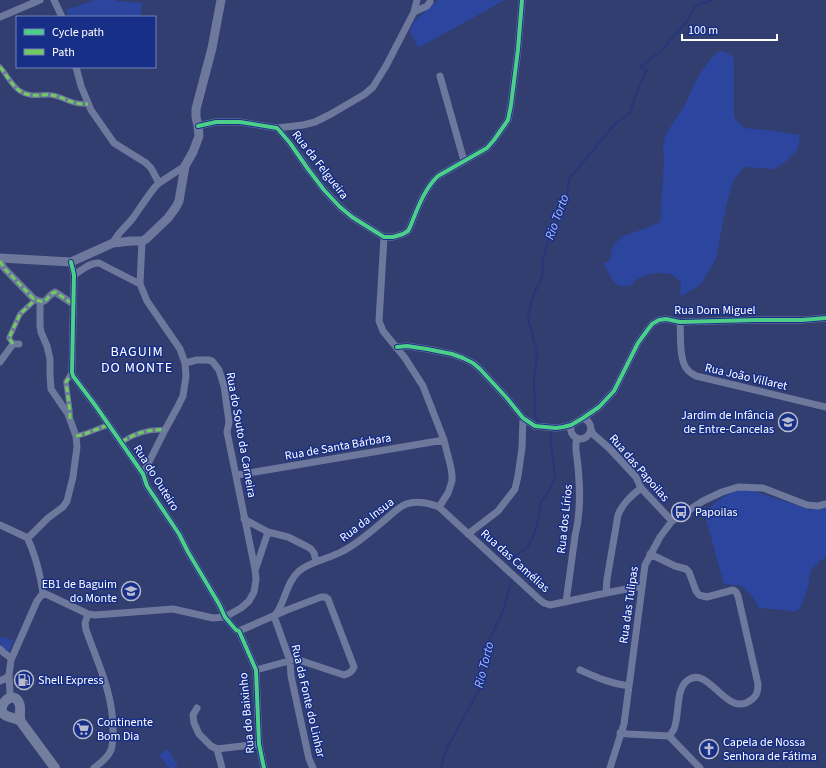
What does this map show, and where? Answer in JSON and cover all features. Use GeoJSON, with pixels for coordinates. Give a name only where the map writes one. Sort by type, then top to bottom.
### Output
{"type":"FeatureCollection","features":[{"type":"Feature","properties":{"kind":"main road"},"geometry":{"type":"LineString","coordinates":[[7,708],[55,768]]}},
{"type":"Feature","properties":{"kind":"street"},"geometry":{"type":"LineString","coordinates":[[0,17],[40,0]]}},
{"type":"Feature","properties":{"kind":"street"},"geometry":{"type":"LineString","coordinates":[[54,0],[62,16]]}},
{"type":"Feature","properties":{"kind":"street"},"geometry":{"type":"LineString","coordinates":[[0,258],[71,262],[114,243],[142,241],[168,218],[176,207],[181,194],[185,166],[196,144],[198,136],[196,109],[212,48],[221,0]]}},
{"type":"Feature","properties":{"kind":"street"},"geometry":{"type":"LineString","coordinates":[[277,128],[315,122],[332,114],[365,94],[373,87],[386,66],[414,12],[417,0]]}},
{"type":"Feature","properties":{"kind":"street"},"geometry":{"type":"LineString","coordinates":[[422,0],[427,3],[432,1]]}},
{"type":"Feature","properties":{"kind":"street"},"geometry":{"type":"LineString","coordinates":[[439,507],[448,493],[452,481],[451,468],[444,440],[423,386],[397,347],[383,331],[379,321],[384,237],[398,235],[408,231],[427,188],[432,182],[438,176],[487,148],[508,120],[518,49],[522,0]]}},
{"type":"Feature","properties":{"kind":"street"},"geometry":{"type":"LineString","coordinates":[[414,12],[427,6],[432,1]]}},
{"type":"Feature","properties":{"kind":"street"},"geometry":{"type":"LineString","coordinates":[[0,67],[13,84],[25,94],[35,96],[51,95],[75,103],[88,104]]}},
{"type":"Feature","properties":{"kind":"street"},"geometry":{"type":"LineString","coordinates":[[76,68],[90,110],[114,144],[151,168],[159,182]]}},
{"type":"Feature","properties":{"kind":"street"},"geometry":{"type":"LineString","coordinates":[[440,76],[464,161]]}},
{"type":"Feature","properties":{"kind":"street","name":"Rua da Felgueira"},"geometry":{"type":"LineString","coordinates":[[198,126],[216,122],[240,122],[277,128],[290,142],[308,169],[340,207],[352,217],[384,237]]}},
{"type":"Feature","properties":{"kind":"street"},"geometry":{"type":"LineString","coordinates":[[114,243],[118,233],[134,217],[159,182],[185,166]]}},
{"type":"Feature","properties":{"kind":"street"},"geometry":{"type":"LineString","coordinates":[[142,241],[140,284],[147,301],[180,349],[185,363],[186,376],[183,396],[143,474]]}},
{"type":"Feature","properties":{"kind":"street"},"geometry":{"type":"LineString","coordinates":[[0,261],[4,268],[37,301],[41,332],[47,346],[50,359],[51,389],[68,414],[76,436],[77,446],[73,477],[67,501],[63,507],[48,518],[28,538]]}},
{"type":"Feature","properties":{"kind":"street"},"geometry":{"type":"LineString","coordinates":[[70,419],[66,382],[72,372],[74,275],[71,262]]}},
{"type":"Feature","properties":{"kind":"street"},"geometry":{"type":"LineString","coordinates":[[74,275],[91,263],[95,262],[140,284]]}},
{"type":"Feature","properties":{"kind":"street"},"geometry":{"type":"LineString","coordinates":[[0,362],[16,344],[9,338],[20,314],[34,301],[45,301],[52,292],[55,292],[73,304]]}},
{"type":"Feature","properties":{"kind":"street","name":"Rua Dom Miguel"},"geometry":{"type":"LineString","coordinates":[[583,418],[599,406],[614,390],[638,343],[652,324],[659,320],[666,319],[680,322],[802,320],[826,318]]}},
{"type":"Feature","properties":{"kind":"street","name":"Rua João Villaret"},"geometry":{"type":"LineString","coordinates":[[680,322],[682,358],[690,373],[696,376],[826,407]]}},
{"type":"Feature","properties":{"kind":"street"},"geometry":{"type":"LineString","coordinates":[[397,347],[407,346],[441,352],[464,358],[473,363],[493,382],[523,418],[538,427],[563,427],[571,425],[583,418],[590,423],[591,429],[586,437],[577,438],[572,434],[571,425]]}},
{"type":"Feature","properties":{"kind":"street","name":"Rua do Souto da Carneira"},"geometry":{"type":"LineString","coordinates":[[185,363],[196,360],[208,360],[212,362],[219,370],[224,386],[229,422],[227,432],[244,508],[244,519],[255,569]]}},
{"type":"Feature","properties":{"kind":"street","name":"Rua do Outeiro"},"geometry":{"type":"LineString","coordinates":[[72,372],[73,376],[122,442],[143,474],[147,486],[179,534],[225,617]]}},
{"type":"Feature","properties":{"kind":"street"},"geometry":{"type":"LineString","coordinates":[[468,534],[498,511],[515,489],[522,448],[523,418]]}},
{"type":"Feature","properties":{"kind":"street"},"geometry":{"type":"LineString","coordinates":[[76,436],[109,425]]}},
{"type":"Feature","properties":{"kind":"street","name":"Rua das Papoilas"},"geometry":{"type":"LineString","coordinates":[[591,429],[593,434],[609,448],[636,477],[641,488],[672,521]]}},
{"type":"Feature","properties":{"kind":"street"},"geometry":{"type":"LineString","coordinates":[[122,442],[130,436],[144,432],[165,430]]}},
{"type":"Feature","properties":{"kind":"street","name":"Rua dos Lírios"},"geometry":{"type":"LineString","coordinates":[[566,602],[577,528],[580,492],[576,443],[577,438]]}},
{"type":"Feature","properties":{"kind":"street","name":"Rua de Santa Bárbara"},"geometry":{"type":"LineString","coordinates":[[237,475],[444,440]]}},
{"type":"Feature","properties":{"kind":"street","name":"Rua das Tulipas"},"geometry":{"type":"LineString","coordinates":[[610,768],[624,724],[645,565],[660,537],[672,521],[703,501],[738,486],[763,488],[807,505],[818,506],[826,504]]}},
{"type":"Feature","properties":{"kind":"street"},"geometry":{"type":"LineString","coordinates":[[606,592],[608,571],[618,515],[626,502],[641,488]]}},
{"type":"Feature","properties":{"kind":"street","name":"Rua da Insua"},"geometry":{"type":"LineString","coordinates":[[274,616],[290,583],[300,571],[316,561],[330,557],[356,544],[398,509],[408,503],[426,503],[439,507],[468,534]]}},
{"type":"Feature","properties":{"kind":"street"},"geometry":{"type":"LineString","coordinates":[[244,519],[268,532],[288,537],[306,546],[314,553],[316,561]]}},
{"type":"Feature","properties":{"kind":"street"},"geometry":{"type":"LineString","coordinates":[[0,526],[28,538]]}},
{"type":"Feature","properties":{"kind":"street"},"geometry":{"type":"LineString","coordinates":[[43,593],[88,614],[103,615],[173,610],[213,618],[225,617],[241,608],[249,601],[254,592],[256,579],[255,569],[268,532]]}},
{"type":"Feature","properties":{"kind":"street","name":"Rua das Camélias"},"geometry":{"type":"LineString","coordinates":[[468,534],[544,603],[550,604],[566,602],[606,592],[642,586]]}},
{"type":"Feature","properties":{"kind":"street"},"geometry":{"type":"LineString","coordinates":[[7,708],[10,694],[9,675],[11,658],[37,601],[43,593],[42,584],[28,538]]}},
{"type":"Feature","properties":{"kind":"street"},"geometry":{"type":"LineString","coordinates":[[650,554],[675,566],[686,569],[689,572],[699,595],[708,597],[733,590],[736,592],[758,684],[758,692],[754,698],[747,704],[739,704],[730,701],[704,679],[697,677],[690,678],[683,683],[680,689],[674,730],[669,736]]}},
{"type":"Feature","properties":{"kind":"street"},"geometry":{"type":"LineString","coordinates":[[239,631],[325,597],[328,599],[354,666],[351,673],[344,675],[296,659],[256,670]]}},
{"type":"Feature","properties":{"kind":"street"},"geometry":{"type":"LineString","coordinates":[[88,614],[85,624],[86,630],[110,698],[113,719],[113,742],[111,749],[108,756],[94,768]]}},
{"type":"Feature","properties":{"kind":"street","name":"Rua da Fonte do Linhar"},"geometry":{"type":"LineString","coordinates":[[274,616],[290,661],[291,676],[309,759],[313,768]]}},
{"type":"Feature","properties":{"kind":"street","name":"Rua do Baixinho"},"geometry":{"type":"LineString","coordinates":[[225,617],[236,630],[239,631],[256,670],[259,744],[264,768]]}},
{"type":"Feature","properties":{"kind":"street"},"geometry":{"type":"LineString","coordinates":[[0,649],[11,658]]}},
{"type":"Feature","properties":{"kind":"street"},"geometry":{"type":"LineString","coordinates":[[580,670],[604,680],[629,686]]}},
{"type":"Feature","properties":{"kind":"street"},"geometry":{"type":"LineString","coordinates":[[0,681],[9,675]]}},
{"type":"Feature","properties":{"kind":"street"},"geometry":{"type":"LineString","coordinates":[[197,708],[192,719],[196,730],[211,746],[217,749],[259,744]]}},
{"type":"Feature","properties":{"kind":"street"},"geometry":{"type":"LineString","coordinates":[[620,733],[669,736],[700,768]]}},
{"type":"Feature","properties":{"kind":"street"},"geometry":{"type":"LineString","coordinates":[[217,749],[222,768]]}},
{"type":"Feature","properties":{"kind":"shaded area"},"geometry":{"type":"Polygon","coordinates":[[[95,0],[115,0],[142,3],[141,16],[69,16],[66,10],[95,0]]]}},
{"type":"Feature","properties":{"kind":"shaded area"},"geometry":{"type":"Polygon","coordinates":[[[438,0],[505,0],[418,48],[410,31],[414,21],[438,0]]]}},
{"type":"Feature","properties":{"kind":"shaded area"},"geometry":{"type":"Polygon","coordinates":[[[720,51],[726,52],[734,58],[734,117],[745,128],[797,135],[800,134],[798,149],[785,162],[774,169],[744,167],[734,179],[726,206],[716,259],[701,284],[680,297],[681,282],[671,274],[657,273],[646,275],[636,280],[630,286],[619,286],[613,281],[603,263],[609,262],[615,243],[623,236],[660,222],[664,162],[663,147],[665,136],[685,105],[696,80],[710,59],[720,51]]]}},
{"type":"Feature","properties":{"kind":"shaded area"},"geometry":{"type":"Polygon","coordinates":[[[737,490],[754,491],[810,510],[826,508],[826,558],[821,560],[811,570],[808,587],[800,609],[793,612],[759,608],[752,596],[742,586],[724,584],[704,512],[723,497],[737,490]]]}},
{"type":"Feature","properties":{"kind":"shaded area"},"geometry":{"type":"Polygon","coordinates":[[[0,637],[14,640],[8,654],[0,643],[0,637]]]}},
{"type":"Feature","properties":{"kind":"shaded area"},"geometry":{"type":"Polygon","coordinates":[[[167,749],[178,765],[174,768],[169,768],[159,755],[167,749]]]}},
{"type":"Feature","properties":{"kind":"waterway","name":"Rio Torto"},"geometry":{"type":"LineString","coordinates":[[540,423],[535,417],[534,378],[537,353],[528,318],[532,298],[542,277],[543,259],[552,229],[566,201],[569,179],[615,124],[630,113],[637,91],[647,70],[640,67],[662,50],[687,21],[696,6],[712,0]]}},
{"type":"Feature","properties":{"kind":"waterway","name":"Rio Torto"},"geometry":{"type":"LineString","coordinates":[[516,573],[519,571],[513,559],[528,547],[535,532],[541,502],[548,493],[555,477],[550,433]]}},
{"type":"Feature","properties":{"kind":"waterway","name":"Rio Torto"},"geometry":{"type":"LineString","coordinates":[[441,768],[446,750],[481,686],[486,665],[485,649],[503,611],[512,580]]}},
{"type":"Feature","properties":{"kind":"marked path"},"geometry":{"type":"LineString","coordinates":[[0,67],[14,86],[24,93],[54,96],[80,104],[88,104]]}},
{"type":"Feature","properties":{"kind":"marked path"},"geometry":{"type":"LineString","coordinates":[[0,261],[4,268],[34,299],[45,301],[55,292],[73,304]]}},
{"type":"Feature","properties":{"kind":"marked path"},"geometry":{"type":"LineString","coordinates":[[13,344],[9,338],[20,314],[34,301],[34,299]]}},
{"type":"Feature","properties":{"kind":"marked path"},"geometry":{"type":"LineString","coordinates":[[70,419],[66,382],[72,372]]}},
{"type":"Feature","properties":{"kind":"marked path"},"geometry":{"type":"LineString","coordinates":[[76,436],[109,425]]}},
{"type":"Feature","properties":{"kind":"marked path"},"geometry":{"type":"LineString","coordinates":[[122,442],[142,432],[165,430]]}},
{"type":"Feature","properties":{"kind":"cycle path"},"geometry":{"type":"LineString","coordinates":[[198,126],[216,122],[240,122],[277,128],[290,143],[324,190],[340,207],[352,217],[384,237],[393,237],[403,234],[408,231],[421,200],[433,181],[438,176],[487,148],[508,120],[518,49],[522,0]]}},
{"type":"Feature","properties":{"kind":"cycle path"},"geometry":{"type":"LineString","coordinates":[[71,262],[74,275],[73,376],[143,474],[147,486],[179,534],[225,617],[236,630],[239,631],[256,670],[259,744],[264,768]]}},
{"type":"Feature","properties":{"kind":"cycle path"},"geometry":{"type":"LineString","coordinates":[[397,347],[407,346],[452,354],[473,363],[506,397],[523,418],[535,426],[556,428],[571,425],[599,407],[614,391],[638,343],[652,324],[659,320],[666,319],[680,322],[802,320],[826,318]]}},
{"type":"Feature","properties":{"kind":"place","name":"Jardim de Infância de Entre-Cancelas"},"geometry":{"type":"Point","coordinates":[788,422]}},
{"type":"Feature","properties":{"kind":"place","name":"Papoilas"},"geometry":{"type":"Point","coordinates":[681,512]}},
{"type":"Feature","properties":{"kind":"place","name":"EB1 de Baguim do Monte"},"geometry":{"type":"Point","coordinates":[131,591]}},
{"type":"Feature","properties":{"kind":"place","name":"Shell Express"},"geometry":{"type":"Point","coordinates":[24,680]}},
{"type":"Feature","properties":{"kind":"place","name":"Continente Bom Dia"},"geometry":{"type":"Point","coordinates":[83,729]}},
{"type":"Feature","properties":{"kind":"place","name":"Capela de Nossa Senhora de Fátima"},"geometry":{"type":"Point","coordinates":[709,749]}},
{"type":"Feature","properties":{"kind":"district","name":"BAGUIM DO MONTE"},"geometry":{"type":"Point","coordinates":[137,360]}}]}
